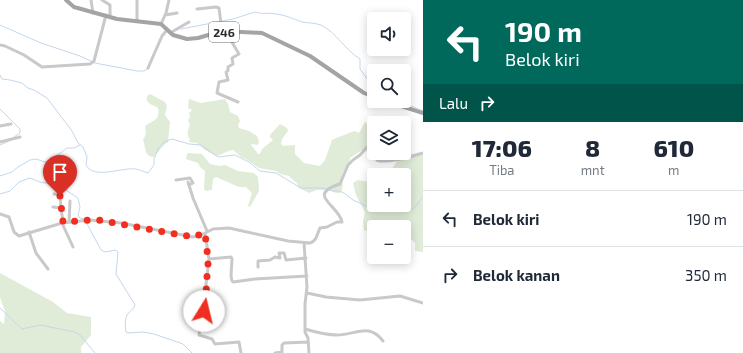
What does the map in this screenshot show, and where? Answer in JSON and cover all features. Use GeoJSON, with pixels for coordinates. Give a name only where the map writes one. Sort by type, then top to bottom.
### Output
{"type":"FeatureCollection","features":[{"type":"Feature","properties":{"kind":"main road"},"geometry":{"type":"LineString","coordinates":[[66,0],[74,7],[108,16],[161,24]]}},
{"type":"Feature","properties":{"kind":"main road","name":"246"},"geometry":{"type":"LineString","coordinates":[[161,24],[178,37],[187,39],[198,38],[222,31],[258,32],[268,35],[310,56],[367,94]]}},
{"type":"Feature","properties":{"kind":"main road"},"geometry":{"type":"LineString","coordinates":[[408,108],[423,113]]}},
{"type":"Feature","properties":{"kind":"street"},"geometry":{"type":"LineString","coordinates":[[91,0],[93,12]]}},
{"type":"Feature","properties":{"kind":"street"},"geometry":{"type":"LineString","coordinates":[[0,45],[5,46],[42,67],[90,64],[94,61],[108,16],[110,5],[102,0]]}},
{"type":"Feature","properties":{"kind":"street"},"geometry":{"type":"LineString","coordinates":[[137,0],[137,21]]}},
{"type":"Feature","properties":{"kind":"street"},"geometry":{"type":"LineString","coordinates":[[161,24],[169,0]]}},
{"type":"Feature","properties":{"kind":"street"},"geometry":{"type":"LineString","coordinates":[[197,9],[219,8],[222,31]]}},
{"type":"Feature","properties":{"kind":"street"},"geometry":{"type":"LineString","coordinates":[[165,15],[177,13]]}},
{"type":"Feature","properties":{"kind":"street"},"geometry":{"type":"LineString","coordinates":[[148,68],[162,36],[169,31],[189,22]]}},
{"type":"Feature","properties":{"kind":"street"},"geometry":{"type":"LineString","coordinates":[[228,32],[230,39],[239,54],[232,58],[233,64],[228,67],[228,71],[226,73],[228,80],[219,82],[217,93],[238,102]]}},
{"type":"Feature","properties":{"kind":"street"},"geometry":{"type":"LineString","coordinates":[[0,126],[11,124]]}},
{"type":"Feature","properties":{"kind":"street"},"geometry":{"type":"LineString","coordinates":[[0,142],[20,136]]}},
{"type":"Feature","properties":{"kind":"street"},"geometry":{"type":"LineString","coordinates":[[0,214],[9,217],[14,232],[19,236],[62,222],[98,220],[193,237],[206,232],[229,228],[304,243],[313,242],[320,228],[327,227],[337,222],[342,222],[341,218],[326,200],[325,191],[340,184],[348,165],[367,147],[371,148],[377,160],[381,161],[406,159],[423,153]]}},
{"type":"Feature","properties":{"kind":"street"},"geometry":{"type":"LineString","coordinates":[[176,180],[190,178],[193,183],[188,183],[206,232],[208,259],[206,284],[207,304],[201,320],[199,335],[212,339],[215,344],[238,342],[241,353]]}},
{"type":"Feature","properties":{"kind":"street"},"geometry":{"type":"LineString","coordinates":[[54,194],[60,195],[62,222],[73,247]]}},
{"type":"Feature","properties":{"kind":"street"},"geometry":{"type":"LineString","coordinates":[[69,222],[70,201]]}},
{"type":"Feature","properties":{"kind":"street"},"geometry":{"type":"LineString","coordinates":[[53,208],[61,208]]}},
{"type":"Feature","properties":{"kind":"street"},"geometry":{"type":"LineString","coordinates":[[29,232],[36,253],[48,269]]}},
{"type":"Feature","properties":{"kind":"street"},"geometry":{"type":"LineString","coordinates":[[304,243],[307,293],[305,304],[305,329],[308,342],[308,353]]}},
{"type":"Feature","properties":{"kind":"street"},"geometry":{"type":"LineString","coordinates":[[258,267],[258,261],[270,260],[275,257],[280,258],[279,254],[284,253],[286,260],[306,258]]}},
{"type":"Feature","properties":{"kind":"street"},"geometry":{"type":"LineString","coordinates":[[208,259],[231,257],[231,279],[233,282],[306,276]]}},
{"type":"Feature","properties":{"kind":"street"},"geometry":{"type":"LineString","coordinates":[[307,293],[326,297],[360,300],[400,296],[423,303]]}},
{"type":"Feature","properties":{"kind":"street"},"geometry":{"type":"LineString","coordinates":[[305,329],[320,334],[334,335],[347,334],[361,330],[370,330],[380,336],[383,341]]}},
{"type":"Feature","properties":{"kind":"street"},"geometry":{"type":"LineString","coordinates":[[275,353],[282,352],[282,345],[284,343],[308,342]]}},
{"type":"Feature","properties":{"kind":"green space"},"geometry":{"type":"Polygon","coordinates":[[[150,94],[165,102],[167,106],[165,115],[170,122],[168,142],[153,157],[148,155],[143,140],[146,134],[145,126],[157,118],[159,112],[158,108],[147,101],[147,96],[150,94]]]}},
{"type":"Feature","properties":{"kind":"green space"},"geometry":{"type":"Polygon","coordinates":[[[189,99],[201,103],[225,99],[230,112],[238,116],[240,121],[238,125],[239,128],[249,131],[257,136],[259,142],[258,145],[251,145],[258,154],[260,154],[262,149],[273,140],[270,135],[280,124],[287,128],[288,131],[282,139],[281,144],[283,146],[295,145],[295,154],[304,163],[320,166],[325,160],[332,140],[355,131],[359,133],[365,122],[367,124],[367,152],[362,150],[350,158],[343,174],[343,187],[340,193],[329,190],[317,190],[309,193],[299,188],[297,183],[289,176],[280,174],[276,171],[259,168],[241,157],[233,150],[216,156],[205,150],[197,143],[189,142],[190,139],[188,132],[190,125],[188,120],[190,117],[189,113],[192,110],[188,108],[189,99]]]}},
{"type":"Feature","properties":{"kind":"green space"},"geometry":{"type":"Polygon","coordinates":[[[188,153],[202,154],[210,164],[220,166],[225,165],[238,171],[254,173],[258,177],[259,191],[250,207],[248,206],[252,193],[246,187],[239,187],[216,177],[213,179],[212,190],[206,191],[204,189],[205,171],[198,163],[186,159],[188,153]]]}},
{"type":"Feature","properties":{"kind":"green space"},"geometry":{"type":"Polygon","coordinates":[[[423,154],[423,252],[415,251],[415,243],[411,239],[411,220],[367,220],[367,230],[364,231],[363,221],[365,212],[356,195],[353,183],[358,180],[367,182],[367,212],[411,212],[411,168],[392,168],[398,161],[411,160],[411,157],[423,154]]]}},
{"type":"Feature","properties":{"kind":"green space"},"geometry":{"type":"Polygon","coordinates":[[[0,273],[53,302],[67,313],[91,317],[91,335],[81,347],[81,353],[0,353],[0,321],[4,324],[5,312],[0,297],[0,273]]]}},
{"type":"Feature","properties":{"kind":"waterway"},"geometry":{"type":"LineString","coordinates":[[181,29],[233,19],[255,12],[270,13],[286,16],[302,22],[314,23],[327,28],[360,59],[360,69],[367,78]]}},
{"type":"Feature","properties":{"kind":"waterway"},"geometry":{"type":"LineString","coordinates":[[0,25],[41,43],[80,56],[95,63],[137,71],[144,71],[148,69]]}},
{"type":"Feature","properties":{"kind":"waterway"},"geometry":{"type":"LineString","coordinates":[[0,75],[2,79],[22,83],[28,88],[47,98],[72,131],[78,143],[83,147],[87,157],[86,165],[95,172],[138,169],[148,173],[154,165],[154,159],[158,149],[164,142],[172,139],[189,144],[201,145],[218,157],[235,155],[249,162],[260,171],[276,173],[301,188],[323,188],[339,191],[353,200],[371,208],[394,206],[412,209],[423,197]]}},
{"type":"Feature","properties":{"kind":"waterway"},"geometry":{"type":"LineString","coordinates":[[411,106],[423,111]]}},
{"type":"Feature","properties":{"kind":"waterway"},"geometry":{"type":"LineString","coordinates":[[0,109],[20,129],[20,133],[14,137]]}},
{"type":"Feature","properties":{"kind":"waterway"},"geometry":{"type":"LineString","coordinates":[[0,145],[9,141]]}},
{"type":"Feature","properties":{"kind":"waterway"},"geometry":{"type":"LineString","coordinates":[[0,176],[12,172],[30,160],[36,159],[45,162],[52,159],[67,148],[74,148],[80,145]]}},
{"type":"Feature","properties":{"kind":"waterway"},"geometry":{"type":"LineString","coordinates":[[0,194],[10,191],[19,182],[30,178],[40,182],[58,185],[78,198],[80,207],[78,215],[80,218],[85,219]]}},
{"type":"Feature","properties":{"kind":"waterway"},"geometry":{"type":"LineString","coordinates":[[86,222],[101,250],[105,252],[116,250],[118,252],[116,274],[135,305],[126,317],[126,332],[143,332],[154,334],[183,344],[192,353]]}},
{"type":"Feature","properties":{"kind":"waterway"},"geometry":{"type":"LineString","coordinates":[[0,308],[22,329],[40,325],[75,332],[80,335],[95,353]]}},
{"type":"Feature","properties":{"kind":"route"},"geometry":{"type":"LineString","coordinates":[[60,196],[63,222],[90,220],[121,223],[193,237],[205,233],[208,259],[206,284],[208,301],[204,311]]}}]}
